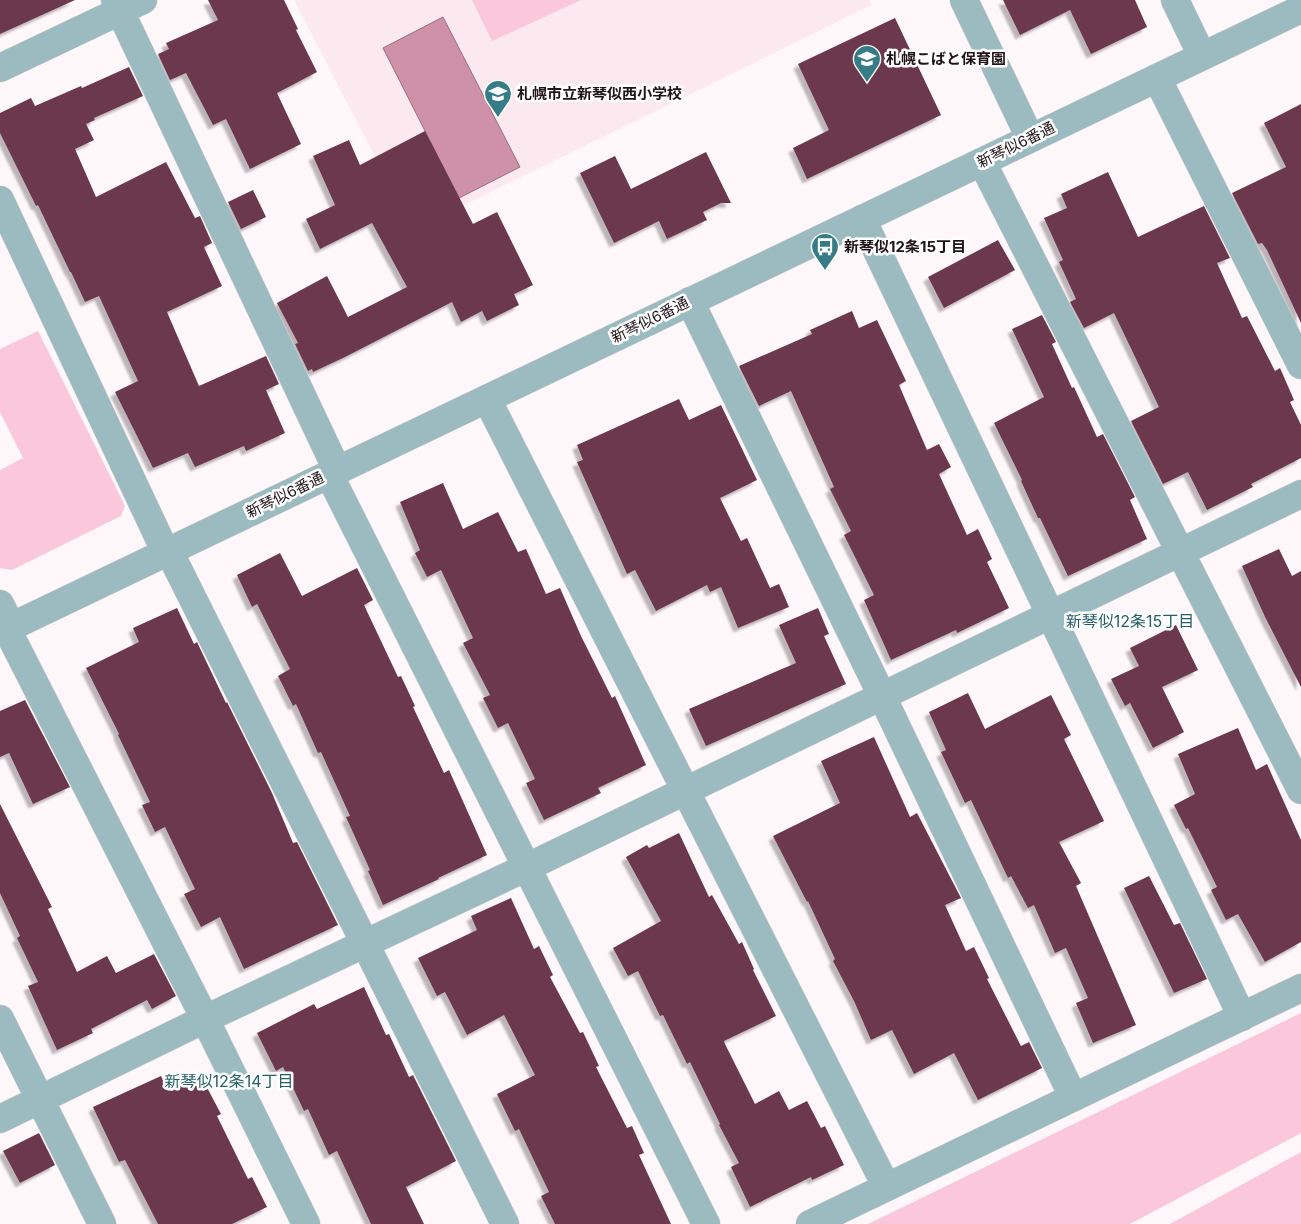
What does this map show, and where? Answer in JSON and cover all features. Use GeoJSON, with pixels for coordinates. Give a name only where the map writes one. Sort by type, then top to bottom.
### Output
{"type":"FeatureCollection","features":[{"type":"Feature","properties":{"kind":"street"},"geometry":{"type":"LineString","coordinates":[[964,0],[1030,138]]}},
{"type":"Feature","properties":{"kind":"street"},"geometry":{"type":"LineString","coordinates":[[1175,0],[1202,56]]}},
{"type":"Feature","properties":{"kind":"street"},"geometry":{"type":"LineString","coordinates":[[0,68],[126,4],[333,472],[526,868],[706,1224]]}},
{"type":"Feature","properties":{"kind":"street","name":"新琴似6番通"},"geometry":{"type":"LineString","coordinates":[[5,623],[167,552],[1301,9]]}},
{"type":"Feature","properties":{"kind":"street"},"geometry":{"type":"LineString","coordinates":[[1157,78],[1301,365]]}},
{"type":"Feature","properties":{"kind":"street"},"geometry":{"type":"LineString","coordinates":[[982,162],[1301,790]]}},
{"type":"Feature","properties":{"kind":"street"},"geometry":{"type":"LineString","coordinates":[[0,200],[167,552],[366,944],[505,1224]]}},
{"type":"Feature","properties":{"kind":"street"},"geometry":{"type":"LineString","coordinates":[[862,219],[1242,1016]]}},
{"type":"Feature","properties":{"kind":"street"},"geometry":{"type":"LineString","coordinates":[[690,301],[882,696],[1073,1098]]}},
{"type":"Feature","properties":{"kind":"street"},"geometry":{"type":"LineString","coordinates":[[487,398],[886,1186]]}},
{"type":"Feature","properties":{"kind":"street"},"geometry":{"type":"LineString","coordinates":[[0,1119],[204,1019],[526,868],[1301,494]]}},
{"type":"Feature","properties":{"kind":"street"},"geometry":{"type":"LineString","coordinates":[[5,623],[306,1224]]}},
{"type":"Feature","properties":{"kind":"street"},"geometry":{"type":"LineString","coordinates":[[810,1224],[1301,988]]}},
{"type":"Feature","properties":{"kind":"street"},"geometry":{"type":"LineString","coordinates":[[0,1020],[102,1224]]}},
{"type":"Feature","properties":{"kind":"shaded area","name":"札幌市立新琴似西小学校"},"geometry":{"type":"Polygon","coordinates":[[[294,0],[869,0],[872,5],[413,230],[294,0]]]}},
{"type":"Feature","properties":{"kind":"shaded area"},"geometry":{"type":"Polygon","coordinates":[[[472,0],[581,0],[492,41],[472,0]]]}},
{"type":"Feature","properties":{"kind":"shaded area"},"geometry":{"type":"Polygon","coordinates":[[[443,17],[520,167],[459,198],[383,48],[443,17]]]}},
{"type":"Feature","properties":{"kind":"shaded area"},"geometry":{"type":"Polygon","coordinates":[[[38,331],[125,506],[121,516],[12,570],[0,568],[0,470],[23,458],[0,412],[0,349],[38,331]]]}},
{"type":"Feature","properties":{"kind":"shaded area"},"geometry":{"type":"Polygon","coordinates":[[[1301,1013],[1301,1133],[1130,1224],[868,1224],[1301,1013]]]}},
{"type":"Feature","properties":{"kind":"shaded area"},"geometry":{"type":"Polygon","coordinates":[[[1301,1152],[1301,1224],[1170,1224],[1301,1152]]]}},
{"type":"Feature","properties":{"kind":"building"},"geometry":{"type":"Polygon","coordinates":[[[0,0],[75,0],[0,34],[0,0]]]}},
{"type":"Feature","properties":{"kind":"building"},"geometry":{"type":"Polygon","coordinates":[[[208,0],[284,0],[298,29],[296,30],[317,72],[277,93],[301,144],[250,169],[226,119],[213,125],[186,73],[170,80],[158,54],[169,49],[166,43],[218,20],[208,0]]]}},
{"type":"Feature","properties":{"kind":"building"},"geometry":{"type":"Polygon","coordinates":[[[1003,0],[1135,0],[1147,27],[1091,54],[1070,10],[1020,35],[1003,0]]]}},
{"type":"Feature","properties":{"kind":"building"},"geometry":{"type":"Polygon","coordinates":[[[895,18],[941,115],[807,179],[793,148],[829,130],[798,64],[895,18]]]}},
{"type":"Feature","properties":{"kind":"building"},"geometry":{"type":"Polygon","coordinates":[[[129,67],[143,96],[94,118],[95,120],[86,124],[94,140],[75,149],[96,197],[166,162],[195,218],[200,216],[212,243],[204,247],[222,286],[167,312],[199,386],[266,356],[279,384],[266,390],[285,433],[246,451],[244,446],[195,467],[188,453],[153,468],[115,392],[138,381],[99,296],[85,302],[38,205],[36,206],[0,133],[0,113],[31,98],[35,106],[129,67]]]}},
{"type":"Feature","properties":{"kind":"building"},"geometry":{"type":"Polygon","coordinates":[[[1301,104],[1301,323],[1267,250],[1262,243],[1258,244],[1232,193],[1286,167],[1264,123],[1301,104]]]}},
{"type":"Feature","properties":{"kind":"building"},"geometry":{"type":"Polygon","coordinates":[[[425,131],[473,224],[497,212],[533,285],[514,294],[519,305],[487,321],[482,311],[461,322],[452,302],[345,357],[313,372],[312,369],[308,371],[295,344],[298,343],[277,303],[327,276],[348,317],[407,287],[372,223],[320,249],[306,219],[335,205],[313,156],[349,140],[360,165],[425,131]]]}},
{"type":"Feature","properties":{"kind":"building"},"geometry":{"type":"Polygon","coordinates":[[[706,152],[731,203],[721,203],[703,212],[707,220],[667,239],[659,221],[614,243],[580,173],[615,156],[631,189],[706,152]]]}},
{"type":"Feature","properties":{"kind":"building"},"geometry":{"type":"Polygon","coordinates":[[[1108,172],[1138,237],[1204,206],[1230,258],[1217,263],[1242,318],[1247,316],[1275,371],[1280,368],[1294,400],[1290,402],[1301,425],[1301,458],[1251,484],[1253,487],[1207,510],[1188,472],[1163,484],[1131,421],[1159,407],[1114,313],[1084,328],[1070,302],[1076,299],[1059,262],[1063,260],[1044,218],[1067,208],[1061,194],[1108,172]]]}},
{"type":"Feature","properties":{"kind":"building"},"geometry":{"type":"Polygon","coordinates":[[[253,190],[266,217],[241,229],[228,202],[253,190]]]}},
{"type":"Feature","properties":{"kind":"building"},"geometry":{"type":"Polygon","coordinates":[[[998,240],[1015,270],[944,308],[928,277],[998,240]]]}},
{"type":"Feature","properties":{"kind":"building"},"geometry":{"type":"Polygon","coordinates":[[[852,311],[859,328],[877,320],[906,381],[899,385],[927,450],[939,444],[951,467],[939,474],[967,535],[978,529],[992,559],[987,562],[1009,608],[957,633],[956,630],[891,660],[864,600],[874,595],[844,535],[851,531],[830,489],[834,487],[791,391],[759,406],[739,366],[812,334],[810,330],[852,311]]]}},
{"type":"Feature","properties":{"kind":"building"},"geometry":{"type":"Polygon","coordinates":[[[1042,315],[1056,342],[1052,344],[1097,437],[1103,434],[1135,497],[1130,500],[1147,539],[1068,576],[1040,518],[1038,518],[994,423],[1044,397],[1012,329],[1042,315]]]}},
{"type":"Feature","properties":{"kind":"building"},"geometry":{"type":"Polygon","coordinates":[[[679,399],[689,420],[721,405],[757,480],[720,498],[741,541],[747,538],[770,588],[779,584],[789,607],[738,628],[721,587],[710,592],[707,585],[656,611],[635,570],[627,574],[577,462],[583,460],[577,445],[679,399]]]}},
{"type":"Feature","properties":{"kind":"building"},"geometry":{"type":"Polygon","coordinates":[[[443,483],[463,529],[498,512],[518,552],[526,549],[546,594],[560,588],[581,636],[612,698],[615,696],[646,765],[598,788],[601,793],[544,820],[526,783],[535,779],[508,723],[498,728],[483,698],[490,695],[463,643],[473,638],[441,570],[427,577],[415,553],[420,550],[400,502],[443,483]]]}},
{"type":"Feature","properties":{"kind":"building"},"geometry":{"type":"Polygon","coordinates":[[[1279,549],[1292,576],[1301,571],[1301,687],[1265,617],[1242,566],[1279,549]]]}},
{"type":"Feature","properties":{"kind":"building"},"geometry":{"type":"Polygon","coordinates":[[[280,553],[302,596],[357,568],[373,600],[364,605],[398,677],[401,676],[415,706],[413,707],[444,773],[449,770],[487,855],[383,905],[368,871],[370,870],[346,817],[350,816],[321,752],[318,753],[296,704],[293,706],[278,676],[290,669],[257,604],[252,607],[237,575],[280,553]]]}},
{"type":"Feature","properties":{"kind":"building"},"geometry":{"type":"Polygon","coordinates":[[[177,608],[194,644],[197,642],[272,793],[293,843],[297,842],[338,925],[244,969],[220,917],[201,927],[184,894],[195,889],[165,827],[155,832],[142,805],[150,802],[86,668],[139,642],[133,628],[177,608]]]}},
{"type":"Feature","properties":{"kind":"building"},"geometry":{"type":"Polygon","coordinates":[[[818,608],[829,634],[824,636],[846,684],[706,746],[689,709],[796,663],[779,625],[818,608]]]}},
{"type":"Feature","properties":{"kind":"building"},"geometry":{"type":"Polygon","coordinates":[[[1176,625],[1198,670],[1162,687],[1184,732],[1153,748],[1130,703],[1125,706],[1111,679],[1139,666],[1130,648],[1176,625]]]}},
{"type":"Feature","properties":{"kind":"building"},"geometry":{"type":"Polygon","coordinates":[[[968,693],[985,729],[1051,695],[1071,735],[1064,739],[1104,821],[1059,842],[1081,883],[1076,886],[1136,1025],[1093,1043],[1076,1003],[1088,998],[1066,948],[1055,953],[1034,905],[1028,908],[1011,876],[1008,878],[971,800],[965,803],[941,752],[946,750],[929,712],[968,693]]]}},
{"type":"Feature","properties":{"kind":"building"},"geometry":{"type":"Polygon","coordinates":[[[25,700],[70,787],[33,804],[9,753],[0,757],[0,711],[25,700]]]}},
{"type":"Feature","properties":{"kind":"building"},"geometry":{"type":"Polygon","coordinates":[[[1238,728],[1256,770],[1267,764],[1301,840],[1301,942],[1265,962],[1238,914],[1226,920],[1211,890],[1217,887],[1188,828],[1186,829],[1174,805],[1195,794],[1178,754],[1238,728]]]}},
{"type":"Feature","properties":{"kind":"building"},"geometry":{"type":"Polygon","coordinates":[[[874,737],[910,817],[917,813],[961,898],[945,905],[966,951],[974,947],[989,978],[987,979],[1021,1046],[1029,1042],[1042,1068],[978,1100],[954,1053],[914,1074],[892,1030],[871,1040],[854,1001],[833,961],[835,959],[808,901],[773,836],[840,803],[821,761],[874,737]]]}},
{"type":"Feature","properties":{"kind":"building"},"geometry":{"type":"Polygon","coordinates":[[[0,804],[52,907],[48,909],[77,972],[107,956],[116,973],[154,954],[176,996],[152,1009],[147,1000],[91,1029],[93,1033],[57,1050],[28,986],[38,982],[17,938],[20,936],[0,893],[0,804]]]}},
{"type":"Feature","properties":{"kind":"building"},"geometry":{"type":"Polygon","coordinates":[[[679,833],[709,897],[712,895],[739,944],[742,942],[753,970],[776,1016],[724,1041],[725,1044],[755,1104],[779,1091],[789,1110],[807,1101],[821,1128],[825,1126],[844,1165],[812,1180],[811,1177],[750,1207],[731,1167],[739,1163],[690,1062],[687,1064],[663,1015],[660,1016],[638,971],[628,976],[613,948],[661,921],[626,857],[647,845],[649,848],[679,833]]]}},
{"type":"Feature","properties":{"kind":"building"},"geometry":{"type":"Polygon","coordinates":[[[1149,876],[1174,925],[1180,923],[1207,979],[1174,993],[1124,888],[1149,876]]]}},
{"type":"Feature","properties":{"kind":"building"},"geometry":{"type":"Polygon","coordinates":[[[511,898],[534,949],[539,946],[553,975],[550,977],[580,1033],[583,1032],[599,1066],[596,1067],[627,1128],[632,1126],[644,1153],[639,1155],[671,1224],[555,1224],[541,1196],[549,1192],[519,1129],[515,1131],[497,1094],[535,1075],[504,1015],[467,1035],[445,992],[437,996],[418,958],[477,930],[471,916],[511,898]]]}},
{"type":"Feature","properties":{"kind":"building"},"geometry":{"type":"Polygon","coordinates":[[[364,987],[386,1035],[389,1034],[409,1077],[413,1075],[456,1161],[406,1187],[424,1224],[371,1224],[337,1151],[329,1155],[308,1109],[304,1111],[283,1067],[276,1071],[257,1033],[314,1004],[317,1009],[364,987]]]}},
{"type":"Feature","properties":{"kind":"building"},"geometry":{"type":"Polygon","coordinates":[[[161,1076],[167,1088],[187,1077],[192,1086],[203,1080],[221,1114],[217,1116],[248,1179],[252,1177],[267,1207],[232,1224],[158,1224],[125,1160],[119,1162],[93,1107],[161,1076]]]}},
{"type":"Feature","properties":{"kind":"building"},"geometry":{"type":"Polygon","coordinates":[[[39,1133],[55,1165],[20,1183],[3,1151],[39,1133]]]}},
{"type":"Feature","properties":{"kind":"place","name":"札幌こばと保育園"},"geometry":{"type":"Point","coordinates":[867,83]}},
{"type":"Feature","properties":{"kind":"place","name":"札幌市立新琴似西小学校"},"geometry":{"type":"Point","coordinates":[498,118]}},
{"type":"Feature","properties":{"kind":"place","name":"新琴似12条15丁目"},"geometry":{"type":"Point","coordinates":[825,271]}},
{"type":"Feature","properties":{"kind":"district","name":"新琴似12条15丁目"},"geometry":{"type":"Point","coordinates":[1130,621]}},
{"type":"Feature","properties":{"kind":"district","name":"新琴似12条14丁目"},"geometry":{"type":"Point","coordinates":[229,1081]}}]}
